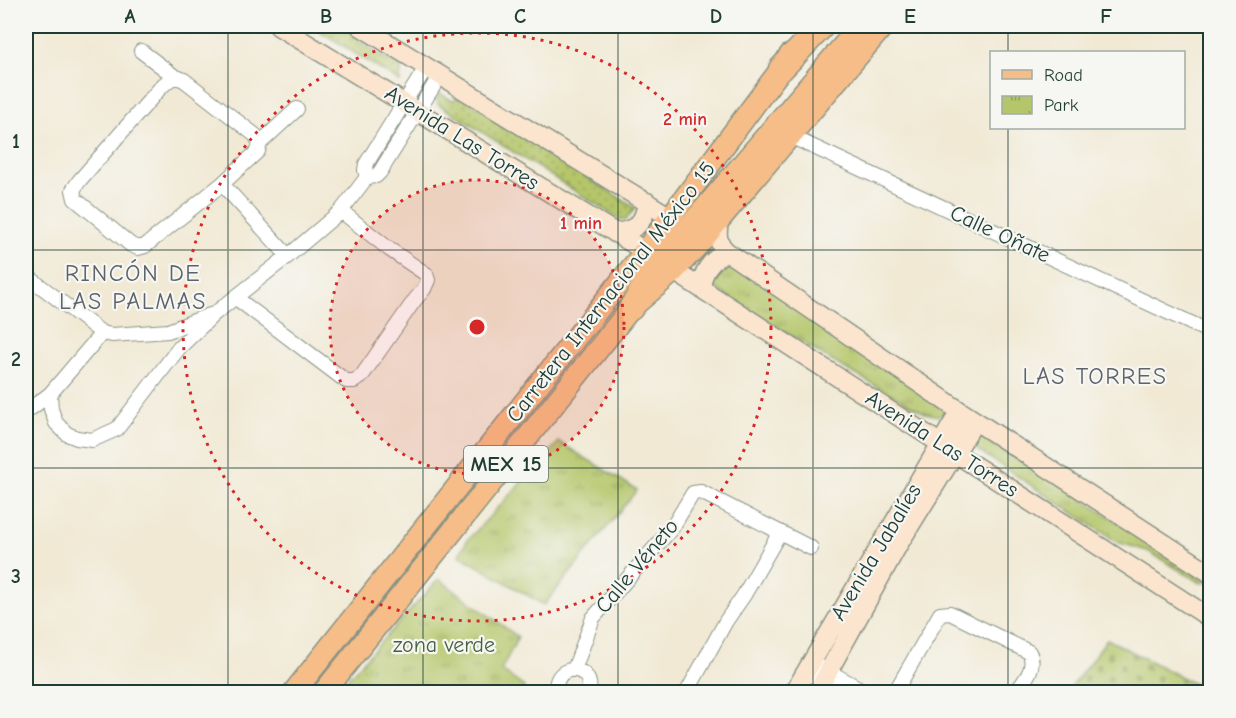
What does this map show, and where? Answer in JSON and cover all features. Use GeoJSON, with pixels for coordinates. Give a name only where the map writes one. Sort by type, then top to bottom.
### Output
{"type":"FeatureCollection","features":[{"type":"Feature","properties":{"kind":"highway"},"geometry":{"type":"LineString","coordinates":[[781,69],[822,26]]}},
{"type":"Feature","properties":{"kind":"highway","name":"MEX 15"},"geometry":{"type":"LineString","coordinates":[[631,308],[661,262],[705,229],[862,26]]}},
{"type":"Feature","properties":{"kind":"main road","name":"Carretera Internacional México 15"},"geometry":{"type":"LineString","coordinates":[[294,693],[645,252],[781,69],[807,26]]}},
{"type":"Feature","properties":{"kind":"main road","name":"Carretera Internacional México 15"},"geometry":{"type":"LineString","coordinates":[[324,693],[631,308],[674,271],[705,229],[790,136],[883,26]]}},
{"type":"Feature","properties":{"kind":"street","name":"Avenida Las Torres"},"geometry":{"type":"LineString","coordinates":[[278,26],[645,252]]}},
{"type":"Feature","properties":{"kind":"street","name":"Avenida Las Torres"},"geometry":{"type":"LineString","coordinates":[[360,26],[670,217]]}},
{"type":"Feature","properties":{"kind":"street"},"geometry":{"type":"LineString","coordinates":[[141,51],[174,76],[184,80],[255,135],[260,143]]}},
{"type":"Feature","properties":{"kind":"street"},"geometry":{"type":"LineString","coordinates":[[50,394],[51,409],[56,423],[67,434],[92,440],[117,429],[179,348],[214,314],[341,212],[367,177],[366,164],[411,106],[434,70]]}},
{"type":"Feature","properties":{"kind":"street"},"geometry":{"type":"LineString","coordinates":[[174,76],[162,86],[73,190],[75,199],[130,245],[138,248],[145,246],[222,183],[258,151],[260,143],[297,109]]}},
{"type":"Feature","properties":{"kind":"street","name":"Calle Oñate"},"geometry":{"type":"LineString","coordinates":[[790,136],[1210,332]]}},
{"type":"Feature","properties":{"kind":"street"},"geometry":{"type":"LineString","coordinates":[[222,183],[288,256]]}},
{"type":"Feature","properties":{"kind":"street"},"geometry":{"type":"LineString","coordinates":[[615,233],[629,231],[638,225],[645,215],[647,202]]}},
{"type":"Feature","properties":{"kind":"street"},"geometry":{"type":"LineString","coordinates":[[236,298],[346,381],[354,381],[361,377],[428,280],[426,274],[341,212]]}},
{"type":"Feature","properties":{"kind":"street"},"geometry":{"type":"LineString","coordinates":[[702,289],[702,282],[712,262],[727,252],[721,247],[717,237],[705,229]]}},
{"type":"Feature","properties":{"kind":"street","name":"Avenida Las Torres"},"geometry":{"type":"LineString","coordinates":[[727,252],[968,416],[1210,573]]}},
{"type":"Feature","properties":{"kind":"street","name":"Avenida Las Torres"},"geometry":{"type":"LineString","coordinates":[[674,271],[949,448],[1208,610]]}},
{"type":"Feature","properties":{"kind":"street"},"geometry":{"type":"LineString","coordinates":[[27,279],[102,333],[130,334],[168,331],[214,314]]}},
{"type":"Feature","properties":{"kind":"street"},"geometry":{"type":"LineString","coordinates":[[168,331],[178,337],[179,348]]}},
{"type":"Feature","properties":{"kind":"street"},"geometry":{"type":"LineString","coordinates":[[26,412],[50,394],[102,333]]}},
{"type":"Feature","properties":{"kind":"street","name":"Avenida Jabalíes"},"geometry":{"type":"LineString","coordinates":[[794,693],[808,667],[968,416]]}},
{"type":"Feature","properties":{"kind":"street","name":"Avenida Jabalíes"},"geometry":{"type":"LineString","coordinates":[[823,682],[949,448]]}},
{"type":"Feature","properties":{"kind":"street","name":"Calle Véneto"},"geometry":{"type":"LineString","coordinates":[[574,670],[593,618],[672,528],[693,492],[701,492],[780,532]]}},
{"type":"Feature","properties":{"kind":"street"},"geometry":{"type":"LineString","coordinates":[[687,693],[726,621],[744,595],[780,532],[811,548]]}},
{"type":"Feature","properties":{"kind":"street"},"geometry":{"type":"LineString","coordinates":[[895,693],[940,614],[950,613],[1029,652],[1031,668],[1016,693]]}},
{"type":"Feature","properties":{"kind":"street"},"geometry":{"type":"LineString","coordinates":[[808,667],[823,682],[843,693]]}},
{"type":"Feature","properties":{"kind":"street"},"geometry":{"type":"LineString","coordinates":[[556,693],[555,686],[559,676],[568,670],[580,671],[588,679],[589,693]]}},
{"type":"Feature","properties":{"kind":"street"},"geometry":{"type":"LineString","coordinates":[[823,682],[866,693]]}},
{"type":"Feature","properties":{"kind":"green space"},"geometry":{"type":"Polygon","coordinates":[[[312,26],[342,26],[353,33],[360,42],[401,68],[400,82],[312,26]]]}},
{"type":"Feature","properties":{"kind":"green space"},"geometry":{"type":"Polygon","coordinates":[[[439,93],[453,101],[460,95],[635,208],[626,220],[619,219],[438,104],[439,93]]]}},
{"type":"Feature","properties":{"kind":"green space"},"geometry":{"type":"Polygon","coordinates":[[[725,262],[747,265],[947,412],[939,416],[925,413],[837,364],[710,285],[711,276],[725,262]]]}},
{"type":"Feature","properties":{"kind":"green space"},"geometry":{"type":"Polygon","coordinates":[[[974,430],[1210,581],[1201,583],[1148,551],[1117,542],[967,443],[974,430]]]}},
{"type":"Feature","properties":{"kind":"green space"},"geometry":{"type":"Polygon","coordinates":[[[559,442],[637,490],[544,605],[459,555],[467,541],[559,442]]]}},
{"type":"Feature","properties":{"kind":"green space","name":"zona verde"},"geometry":{"type":"Polygon","coordinates":[[[439,579],[518,637],[501,670],[524,687],[522,692],[335,692],[439,579]]]}},
{"type":"Feature","properties":{"kind":"green space"},"geometry":{"type":"Polygon","coordinates":[[[1107,639],[1210,692],[1068,692],[1107,639]]]}},
{"type":"Feature","properties":{"kind":"district","name":"RINCÓN DE LAS PALMAS"},"geometry":{"type":"Point","coordinates":[133,287]}},
{"type":"Feature","properties":{"kind":"district","name":"LAS TORRES"},"geometry":{"type":"Point","coordinates":[1095,376]}}]}
